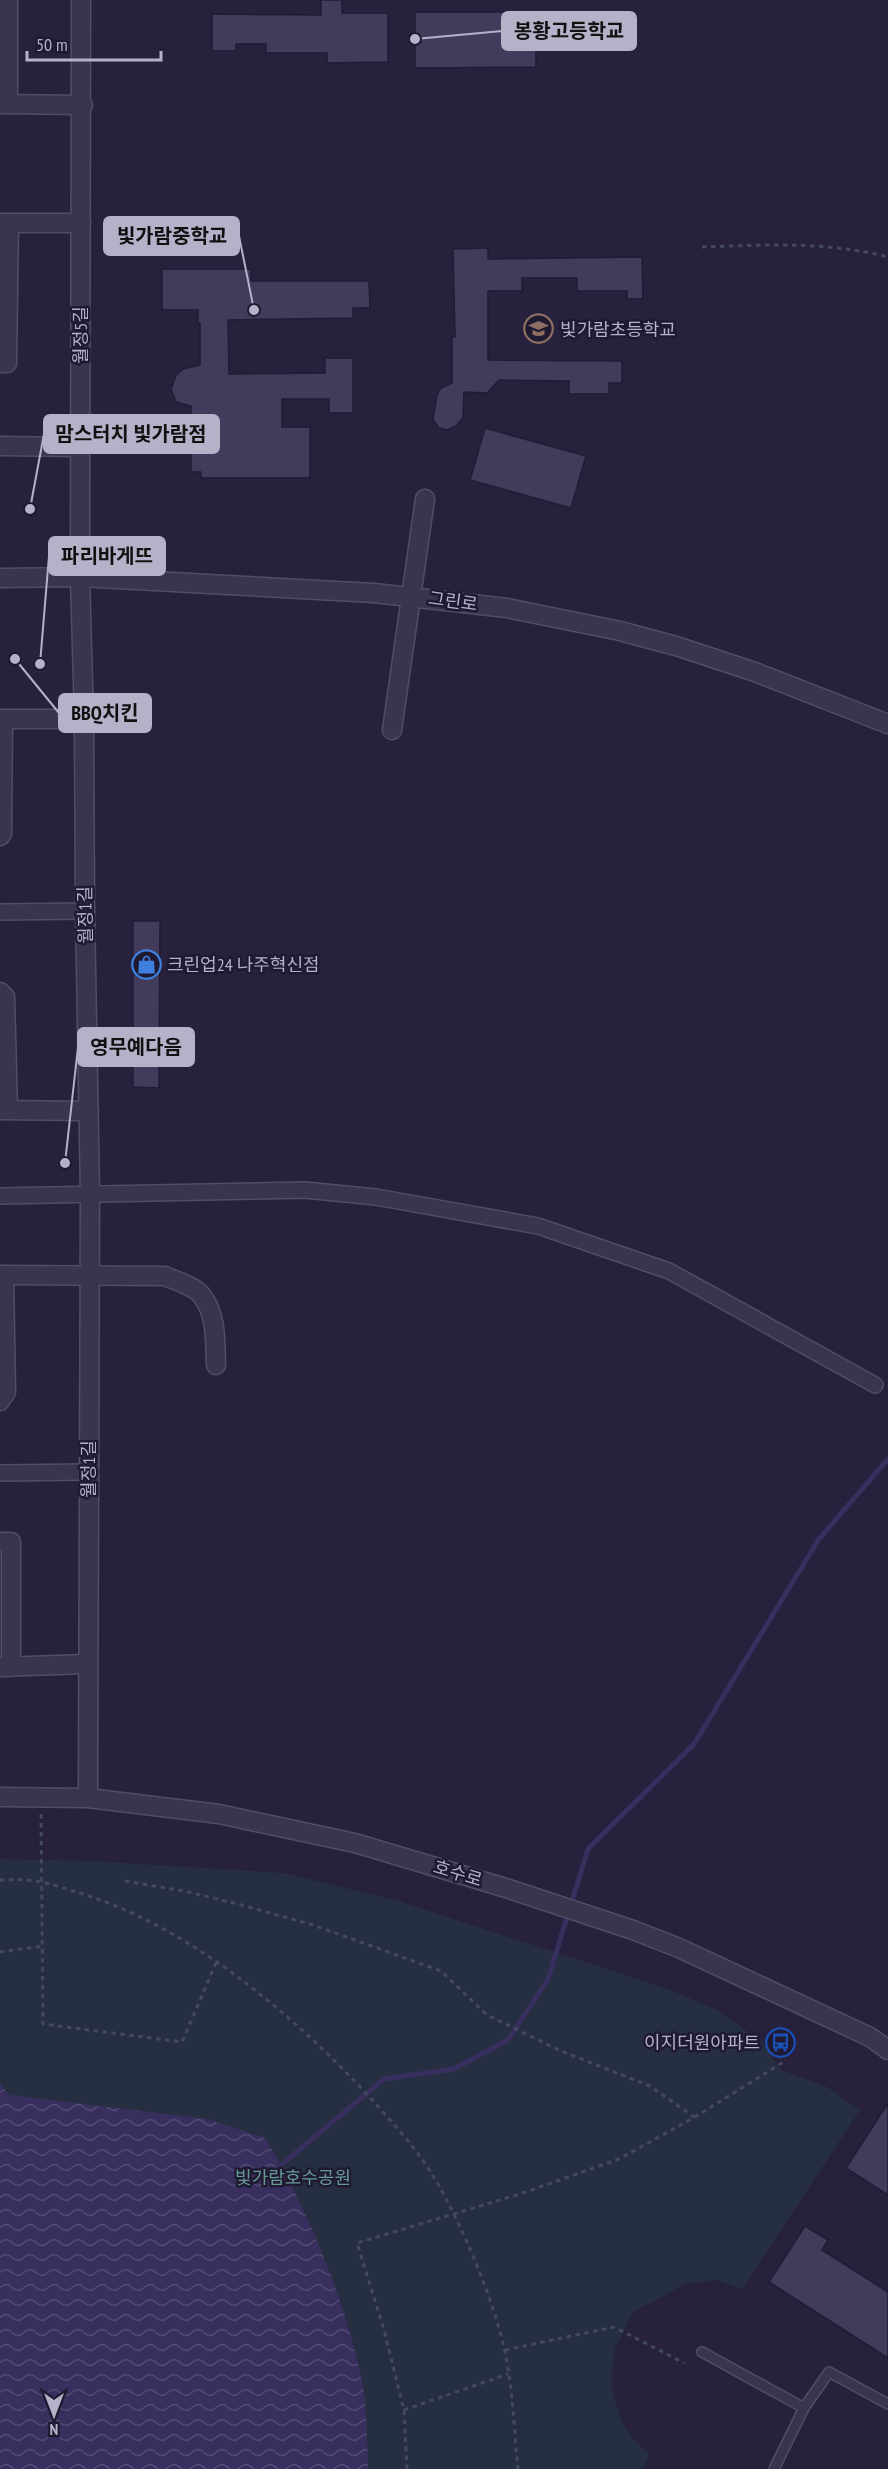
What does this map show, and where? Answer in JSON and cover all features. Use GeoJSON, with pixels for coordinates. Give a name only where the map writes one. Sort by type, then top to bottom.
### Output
{"type":"FeatureCollection","features":[{"type":"Feature","properties":{"kind":"street"},"geometry":{"type":"LineString","coordinates":[[8,0],[4,103],[83,105]]}},
{"type":"Feature","properties":{"kind":"street","name":"월정5길"},"geometry":{"type":"LineString","coordinates":[[80,577],[83,105],[81,0]]}},
{"type":"Feature","properties":{"kind":"street"},"geometry":{"type":"LineString","coordinates":[[4,363],[5,223],[81,223]]}},
{"type":"Feature","properties":{"kind":"street"},"geometry":{"type":"LineString","coordinates":[[0,446],[80,447]]}},
{"type":"Feature","properties":{"kind":"street"},"geometry":{"type":"LineString","coordinates":[[392,730],[425,499]]}},
{"type":"Feature","properties":{"kind":"street","name":"그린로"},"geometry":{"type":"LineString","coordinates":[[0,578],[80,577],[411,595],[507,608],[620,631],[755,672],[888,724]]}},
{"type":"Feature","properties":{"kind":"street","name":"월정1길"},"geometry":{"type":"LineString","coordinates":[[80,577],[90,1195],[87,1798]]}},
{"type":"Feature","properties":{"kind":"street"},"geometry":{"type":"LineString","coordinates":[[0,836],[2,834],[1,719],[84,719]]}},
{"type":"Feature","properties":{"kind":"street"},"geometry":{"type":"LineString","coordinates":[[0,912],[85,911]]}},
{"type":"Feature","properties":{"kind":"street"},"geometry":{"type":"LineString","coordinates":[[0,992],[5,998],[4,1110],[89,1111]]}},
{"type":"Feature","properties":{"kind":"street"},"geometry":{"type":"LineString","coordinates":[[0,1196],[304,1190],[376,1197],[538,1226],[669,1271],[875,1385]]}},
{"type":"Feature","properties":{"kind":"street"},"geometry":{"type":"LineString","coordinates":[[0,1401],[6,1392],[2,1275],[165,1276],[193,1289],[202,1296],[213,1321],[216,1365]]}},
{"type":"Feature","properties":{"kind":"street"},"geometry":{"type":"LineString","coordinates":[[0,1473],[88,1472]]}},
{"type":"Feature","properties":{"kind":"street"},"geometry":{"type":"LineString","coordinates":[[0,1542],[10,1542],[6,1667],[86,1664]]}},
{"type":"Feature","properties":{"kind":"street","name":"호수로"},"geometry":{"type":"LineString","coordinates":[[0,1797],[87,1798],[219,1814],[355,1842],[633,1930],[679,1948],[870,2037],[888,2050]]}},
{"type":"Feature","properties":{"kind":"lane"},"geometry":{"type":"LineString","coordinates":[[702,2352],[804,2408]]}},
{"type":"Feature","properties":{"kind":"lane"},"geometry":{"type":"LineString","coordinates":[[774,2469],[804,2408],[829,2372],[888,2404]]}},
{"type":"Feature","properties":{"kind":"path"},"geometry":{"type":"LineString","coordinates":[[702,247],[794,243],[888,257]]}},
{"type":"Feature","properties":{"kind":"path"},"geometry":{"type":"LineString","coordinates":[[40,1797],[43,1882],[43,2024],[182,2042],[216,1962]]}},
{"type":"Feature","properties":{"kind":"path"},"geometry":{"type":"LineString","coordinates":[[0,1880],[43,1882],[101,1900],[138,1915],[216,1962],[284,2014],[333,2058],[393,2123],[434,2178],[478,2269],[505,2350],[518,2469]]}},
{"type":"Feature","properties":{"kind":"path"},"geometry":{"type":"LineString","coordinates":[[125,1881],[184,1891],[313,1925],[441,1971],[487,2015],[561,2051],[650,2086],[695,2117]]}},
{"type":"Feature","properties":{"kind":"path"},"geometry":{"type":"LineString","coordinates":[[0,1952],[43,1946]]}},
{"type":"Feature","properties":{"kind":"path"},"geometry":{"type":"LineString","coordinates":[[408,2469],[404,2410],[384,2330],[357,2243],[619,2159],[695,2117],[785,2061]]}},
{"type":"Feature","properties":{"kind":"path"},"geometry":{"type":"LineString","coordinates":[[505,2350],[614,2327],[684,2363]]}},
{"type":"Feature","properties":{"kind":"path"},"geometry":{"type":"LineString","coordinates":[[404,2410],[508,2374]]}},
{"type":"Feature","properties":{"kind":"green space","name":"빛가람호수공원"},"geometry":{"type":"Polygon","coordinates":[[[0,1859],[91,1861],[284,1873],[395,1900],[668,1989],[717,2010],[762,2042],[781,2070],[827,2087],[860,2110],[742,2289],[716,2280],[686,2284],[633,2312],[615,2349],[611,2386],[622,2422],[636,2442],[650,2454],[643,2469],[0,2469],[0,1859]]]}},
{"type":"Feature","properties":{"kind":"water"},"geometry":{"type":"Polygon","coordinates":[[[0,2084],[9,2095],[207,2119],[265,2138],[309,2223],[345,2316],[363,2388],[368,2469],[0,2469],[0,2084]]]}},
{"type":"Feature","properties":{"kind":"building"},"geometry":{"type":"Polygon","coordinates":[[[321,0],[342,0],[342,13],[388,13],[388,62],[327,63],[327,53],[266,53],[266,44],[236,44],[236,51],[212,51],[212,14],[321,15],[321,0]]]}},
{"type":"Feature","properties":{"kind":"building"},"geometry":{"type":"Polygon","coordinates":[[[415,12],[536,12],[536,67],[415,68],[415,12]]]}},
{"type":"Feature","properties":{"kind":"building"},"geometry":{"type":"Polygon","coordinates":[[[488,248],[488,259],[642,257],[643,299],[627,299],[627,291],[577,291],[577,278],[522,278],[522,291],[488,291],[488,360],[622,361],[622,383],[609,383],[609,394],[569,394],[569,381],[499,380],[487,393],[464,392],[463,418],[456,426],[447,430],[439,428],[433,420],[437,395],[441,388],[452,383],[452,337],[455,337],[453,249],[488,248]]]}},
{"type":"Feature","properties":{"kind":"building"},"geometry":{"type":"Polygon","coordinates":[[[162,269],[251,269],[251,281],[369,281],[370,308],[353,308],[353,318],[228,320],[229,374],[325,373],[325,358],[353,358],[353,413],[329,413],[329,399],[282,399],[282,427],[310,427],[310,478],[201,478],[201,472],[191,472],[191,406],[176,402],[171,389],[176,375],[183,369],[200,365],[200,323],[198,323],[198,310],[162,310],[162,269]]]}},
{"type":"Feature","properties":{"kind":"building"},"geometry":{"type":"Polygon","coordinates":[[[485,428],[586,456],[571,508],[470,480],[485,428]]]}},
{"type":"Feature","properties":{"kind":"building"},"geometry":{"type":"Polygon","coordinates":[[[133,921],[160,921],[159,1088],[133,1087],[133,921]]]}},
{"type":"Feature","properties":{"kind":"building"},"geometry":{"type":"Polygon","coordinates":[[[888,2103],[888,2195],[846,2168],[888,2103]]]}},
{"type":"Feature","properties":{"kind":"building"},"geometry":{"type":"Polygon","coordinates":[[[805,2226],[828,2240],[822,2250],[888,2292],[888,2358],[769,2282],[805,2226]]]}},
{"type":"Feature","properties":{"kind":"waterway"},"geometry":{"type":"LineString","coordinates":[[278,2171],[281,2165],[384,2079],[454,2069],[508,2040],[548,1979],[588,1849],[694,1744],[819,1539],[888,1459]]}},
{"type":"Feature","properties":{"kind":"place","name":"봉황고등학교"},"geometry":{"type":"Point","coordinates":[415,39]}},
{"type":"Feature","properties":{"kind":"place","name":"빛가람중학교"},"geometry":{"type":"Point","coordinates":[254,310]}},
{"type":"Feature","properties":{"kind":"place","name":"빛가람초등학교"},"geometry":{"type":"Point","coordinates":[539,329]}},
{"type":"Feature","properties":{"kind":"place","name":"맘스터치 빛가람점"},"geometry":{"type":"Point","coordinates":[30,509]}},
{"type":"Feature","properties":{"kind":"place","name":"BBQ치킨"},"geometry":{"type":"Point","coordinates":[15,659]}},
{"type":"Feature","properties":{"kind":"place","name":"파리바게뜨"},"geometry":{"type":"Point","coordinates":[40,664]}},
{"type":"Feature","properties":{"kind":"place","name":"크린업24 나주혁신점"},"geometry":{"type":"Point","coordinates":[146,964]}},
{"type":"Feature","properties":{"kind":"place","name":"영무예다음"},"geometry":{"type":"Point","coordinates":[65,1163]}},
{"type":"Feature","properties":{"kind":"place","name":"이지더원아파트"},"geometry":{"type":"Point","coordinates":[781,2042]}}]}
